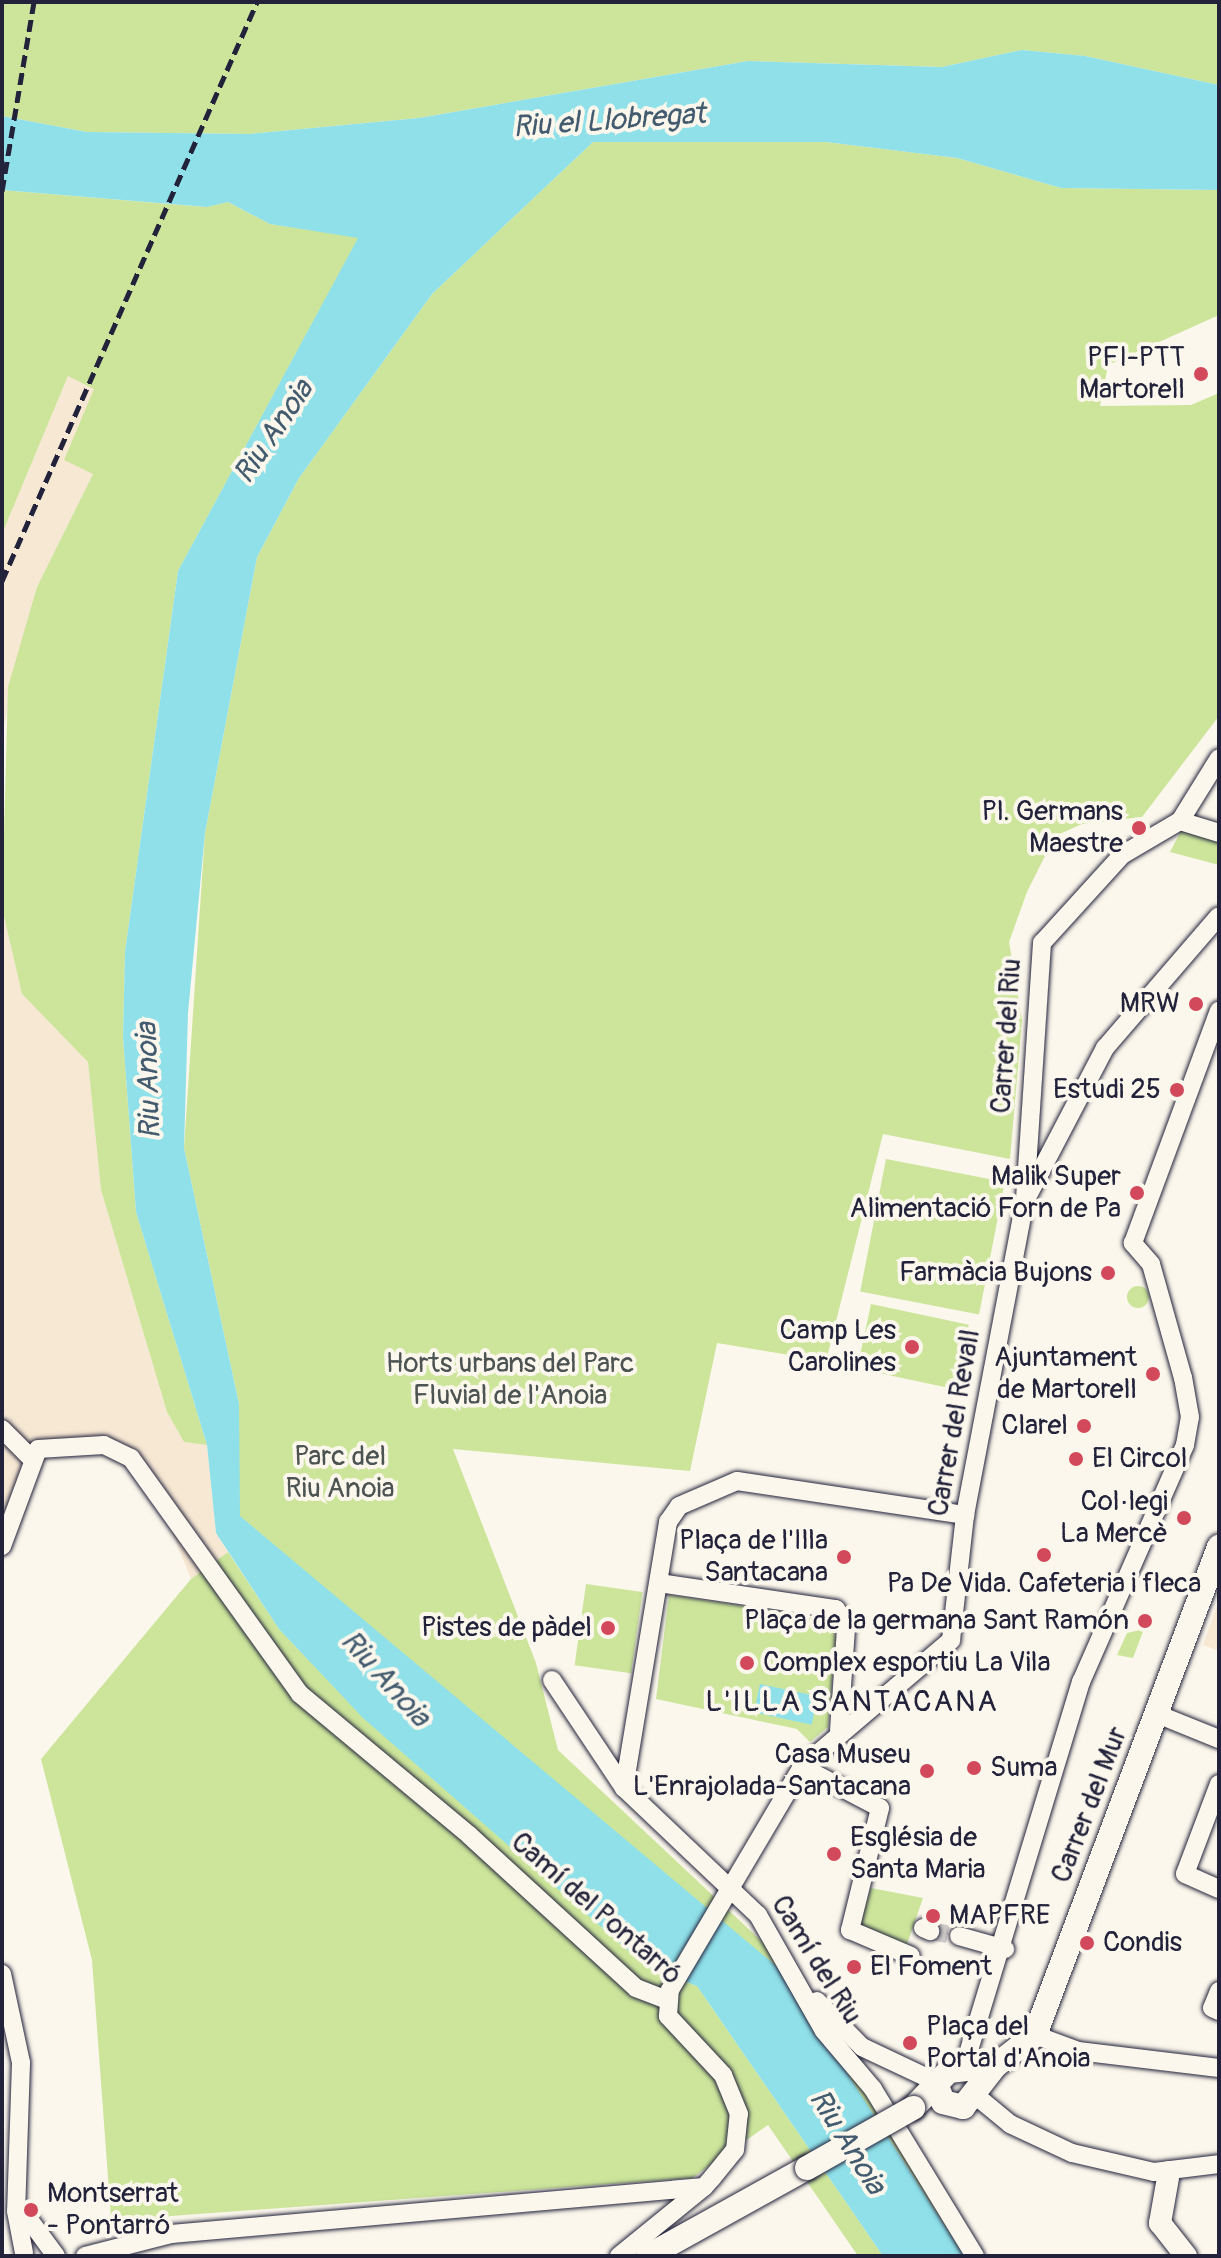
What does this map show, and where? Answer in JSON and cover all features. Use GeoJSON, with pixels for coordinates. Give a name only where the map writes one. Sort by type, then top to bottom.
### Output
{"type":"FeatureCollection","features":[{"type":"Feature","properties":{"kind":"main road","name":"Carrer del Mur"},"geometry":{"type":"LineString","coordinates":[[1035,2035],[1219,1547]]}},
{"type":"Feature","properties":{"kind":"main road"},"geometry":{"type":"LineString","coordinates":[[648,2256],[913,2108],[939,2090],[970,2081],[1035,2035]]}},
{"type":"Feature","properties":{"kind":"main road"},"geometry":{"type":"LineString","coordinates":[[939,2090],[963,2107],[970,2081]]}},
{"type":"Feature","properties":{"kind":"street","name":"Carrer del Riu"},"geometry":{"type":"LineString","coordinates":[[1025,1201],[1042,943],[1122,855],[1180,821],[1219,758]]}},
{"type":"Feature","properties":{"kind":"street"},"geometry":{"type":"LineString","coordinates":[[1180,821],[1219,833]]}},
{"type":"Feature","properties":{"kind":"street","name":"Carrer del Revall"},"geometry":{"type":"LineString","coordinates":[[667,2000],[802,1767],[839,1731],[951,1640],[965,1515],[1025,1201],[1105,1048],[1219,916]]}},
{"type":"Feature","properties":{"kind":"street"},"geometry":{"type":"LineString","coordinates":[[1219,1010],[1133,1243],[1145,1250],[1155,1280],[1190,1417],[1185,1445],[1081,1682],[970,2081],[1010,2124],[1072,2153],[1169,2172],[1219,2164]]}},
{"type":"Feature","properties":{"kind":"street"},"geometry":{"type":"LineString","coordinates":[[2,1429],[30,1457],[2,1546]]}},
{"type":"Feature","properties":{"kind":"street","name":"Camí del Pontarró"},"geometry":{"type":"LineString","coordinates":[[30,1457],[49,1444],[119,1450],[194,1539],[300,1694],[481,1845],[636,1988],[667,2000],[668,2016],[723,2075],[739,2114],[735,2150],[704,2187],[619,2256]]}},
{"type":"Feature","properties":{"kind":"street"},"geometry":{"type":"LineString","coordinates":[[624,1788],[673,1512],[704,1492],[737,1481],[965,1515]]}},
{"type":"Feature","properties":{"kind":"street"},"geometry":{"type":"LineString","coordinates":[[659,1583],[836,1609],[846,1628],[839,1731]]}},
{"type":"Feature","properties":{"kind":"street","name":"Camí del Riu"},"geometry":{"type":"LineString","coordinates":[[552,1680],[624,1788],[733,1887],[793,1970],[824,2031],[873,2089],[975,2256]]}},
{"type":"Feature","properties":{"kind":"street"},"geometry":{"type":"LineString","coordinates":[[1157,1714],[1219,1739]]}},
{"type":"Feature","properties":{"kind":"street"},"geometry":{"type":"LineString","coordinates":[[802,1767],[880,1808],[850,1930],[911,1956]]}},
{"type":"Feature","properties":{"kind":"street"},"geometry":{"type":"LineString","coordinates":[[1219,1784],[1185,1874],[1219,1889]]}},
{"type":"Feature","properties":{"kind":"street"},"geometry":{"type":"LineString","coordinates":[[959,1936],[1005,1949]]}},
{"type":"Feature","properties":{"kind":"street"},"geometry":{"type":"LineString","coordinates":[[793,1970],[862,2047],[939,2090]]}},
{"type":"Feature","properties":{"kind":"street"},"geometry":{"type":"LineString","coordinates":[[2,1974],[21,2063],[18,2200],[24,2254],[50,2251],[18,2200]]}},
{"type":"Feature","properties":{"kind":"street"},"geometry":{"type":"LineString","coordinates":[[1035,2035],[1078,2051],[1219,2068]]}},
{"type":"Feature","properties":{"kind":"street"},"geometry":{"type":"LineString","coordinates":[[1169,2172],[1160,2223],[1186,2256]]}},
{"type":"Feature","properties":{"kind":"street"},"geometry":{"type":"LineString","coordinates":[[85,2256],[171,2234],[704,2187]]}},
{"type":"Feature","properties":{"kind":"shaded area"},"geometry":{"type":"Polygon","coordinates":[[[68,376],[95,388],[93,474],[37,587],[2,734],[2,534],[68,376]]]}},
{"type":"Feature","properties":{"kind":"shaded area"},"geometry":{"type":"Polygon","coordinates":[[[2,908],[22,994],[88,1061],[101,1190],[167,1412],[184,1442],[207,1445],[216,1533],[228,1552],[191,1579],[155,1491],[120,1455],[46,1453],[2,1565],[2,908]]]}},
{"type":"Feature","properties":{"kind":"shaded area","name":"Col·legi La Mercè"},"geometry":{"type":"Polygon","coordinates":[[[1219,1600],[1219,1651],[1203,1645],[1219,1600]]]}},
{"type":"Feature","properties":{"kind":"green space"},"geometry":{"type":"Polygon","coordinates":[[[2,2],[1219,2],[1219,85],[1085,56],[1022,50],[942,67],[748,61],[419,118],[250,134],[87,132],[2,116],[2,2]]]}},
{"type":"Feature","properties":{"kind":"green space"},"geometry":{"type":"Polygon","coordinates":[[[593,142],[826,142],[957,158],[1061,188],[1219,190],[1219,315],[1108,365],[1100,406],[1191,405],[1219,393],[1219,716],[1142,817],[1082,824],[1055,836],[1027,892],[1009,942],[1022,1020],[1010,1159],[883,1134],[826,1361],[717,1343],[690,1471],[453,1449],[536,1663],[558,1750],[772,1951],[972,2256],[964,2256],[872,2112],[708,1911],[239,1516],[239,1404],[184,1148],[205,833],[257,557],[299,478],[432,294],[593,142]]]}},
{"type":"Feature","properties":{"kind":"green space"},"geometry":{"type":"Polygon","coordinates":[[[2,190],[206,207],[228,202],[270,224],[359,237],[178,571],[125,952],[123,1037],[136,1212],[207,1445],[184,1442],[167,1412],[101,1190],[88,1062],[22,994],[2,908],[8,687],[37,587],[93,474],[64,460],[94,389],[68,376],[2,534],[2,190]]]}},
{"type":"Feature","properties":{"kind":"green space"},"geometry":{"type":"Polygon","coordinates":[[[1182,829],[1219,839],[1219,865],[1170,852],[1182,829]]]}},
{"type":"Feature","properties":{"kind":"green space"},"geometry":{"type":"Polygon","coordinates":[[[886,1159],[1005,1182],[979,1315],[860,1292],[886,1159]]]}},
{"type":"Feature","properties":{"kind":"green space"},"geometry":{"type":"Polygon","coordinates":[[[1138,1286],[1146,1289],[1149,1297],[1146,1305],[1138,1308],[1130,1305],[1127,1297],[1130,1289],[1138,1286]]]}},
{"type":"Feature","properties":{"kind":"green space","name":"Camp Les Carolines"},"geometry":{"type":"Polygon","coordinates":[[[871,1304],[969,1325],[955,1389],[857,1369],[871,1304]]]}},
{"type":"Feature","properties":{"kind":"green space"},"geometry":{"type":"Polygon","coordinates":[[[228,1552],[279,1629],[364,1718],[647,1967],[697,1986],[883,2256],[858,2256],[768,2125],[692,2178],[171,2216],[112,2232],[92,1960],[41,1759],[191,1579],[228,1552]]]}},
{"type":"Feature","properties":{"kind":"green space","name":"Pistes de pàdel"},"geometry":{"type":"Polygon","coordinates":[[[586,1584],[642,1592],[631,1673],[575,1665],[586,1584]]]}},
{"type":"Feature","properties":{"kind":"green space","name":"Complex esportiu La Vila"},"geometry":{"type":"Polygon","coordinates":[[[669,1595],[831,1619],[836,1638],[828,1727],[810,1742],[797,1729],[656,1699],[669,1595]]]}},
{"type":"Feature","properties":{"kind":"green space"},"geometry":{"type":"Polygon","coordinates":[[[1144,1629],[1133,1658],[1117,1655],[1127,1633],[1144,1629]]]}},
{"type":"Feature","properties":{"kind":"green space"},"geometry":{"type":"Polygon","coordinates":[[[871,1888],[923,1898],[905,1950],[858,1931],[871,1888]]]}},
{"type":"Feature","properties":{"kind":"water"},"geometry":{"type":"Polygon","coordinates":[[[1022,50],[1085,56],[1219,85],[1219,190],[1061,188],[957,158],[826,142],[593,142],[432,294],[299,478],[257,557],[205,833],[188,1013],[184,1148],[239,1404],[240,1516],[781,1970],[964,2256],[883,2256],[697,1986],[647,1967],[363,1718],[279,1629],[216,1533],[207,1445],[136,1212],[123,1037],[125,952],[178,571],[358,238],[270,224],[228,202],[207,207],[2,190],[2,116],[87,132],[250,134],[419,118],[748,61],[942,67],[1022,50]]]}},
{"type":"Feature","properties":{"kind":"water"},"geometry":{"type":"Polygon","coordinates":[[[760,1684],[818,1696],[812,1725],[754,1712],[760,1684]]]}},
{"type":"Feature","properties":{"kind":"tunnel"},"geometry":{"type":"LineString","coordinates":[[930,1931],[959,1936]]}},
{"type":"Feature","properties":{"kind":"railway"},"geometry":{"type":"LineString","coordinates":[[2,191],[34,2]]}},
{"type":"Feature","properties":{"kind":"railway"},"geometry":{"type":"LineString","coordinates":[[2,581],[257,2]]}},
{"type":"Feature","properties":{"kind":"place","name":"PFI-PTT Martorell"},"geometry":{"type":"Point","coordinates":[1201,374]}},
{"type":"Feature","properties":{"kind":"place","name":"Pl. Germans Maestre"},"geometry":{"type":"Point","coordinates":[1139,828]}},
{"type":"Feature","properties":{"kind":"place","name":"MRW"},"geometry":{"type":"Point","coordinates":[1196,1004]}},
{"type":"Feature","properties":{"kind":"place","name":"Estudi 25"},"geometry":{"type":"Point","coordinates":[1177,1090]}},
{"type":"Feature","properties":{"kind":"place","name":"Malik Super Alimentació Forn de Pa"},"geometry":{"type":"Point","coordinates":[1137,1193]}},
{"type":"Feature","properties":{"kind":"place","name":"Farmàcia Bujons"},"geometry":{"type":"Point","coordinates":[1108,1273]}},
{"type":"Feature","properties":{"kind":"place","name":"Camp Les Carolines"},"geometry":{"type":"Point","coordinates":[912,1347]}},
{"type":"Feature","properties":{"kind":"place","name":"Ajuntament de Martorell"},"geometry":{"type":"Point","coordinates":[1153,1374]}},
{"type":"Feature","properties":{"kind":"place","name":"Clarel"},"geometry":{"type":"Point","coordinates":[1084,1426]}},
{"type":"Feature","properties":{"kind":"place","name":"El Circol"},"geometry":{"type":"Point","coordinates":[1076,1459]}},
{"type":"Feature","properties":{"kind":"place","name":"Col·legi La Mercè"},"geometry":{"type":"Point","coordinates":[1184,1518]}},
{"type":"Feature","properties":{"kind":"place","name":"Pa De Vida. Cafeteria i fleca"},"geometry":{"type":"Point","coordinates":[1044,1555]}},
{"type":"Feature","properties":{"kind":"place","name":"Plaça de l'Illa Santacana"},"geometry":{"type":"Point","coordinates":[844,1557]}},
{"type":"Feature","properties":{"kind":"place","name":"Plaça de la germana Sant Ramón"},"geometry":{"type":"Point","coordinates":[1145,1621]}},
{"type":"Feature","properties":{"kind":"place","name":"Pistes de pàdel"},"geometry":{"type":"Point","coordinates":[608,1628]}},
{"type":"Feature","properties":{"kind":"place","name":"Complex esportiu La Vila"},"geometry":{"type":"Point","coordinates":[747,1663]}},
{"type":"Feature","properties":{"kind":"place","name":"Suma"},"geometry":{"type":"Point","coordinates":[974,1768]}},
{"type":"Feature","properties":{"kind":"place","name":"Casa Museu L'Enrajolada-Santacana"},"geometry":{"type":"Point","coordinates":[927,1771]}},
{"type":"Feature","properties":{"kind":"place","name":"Església de Santa Maria"},"geometry":{"type":"Point","coordinates":[834,1854]}},
{"type":"Feature","properties":{"kind":"place","name":"MAPFRE"},"geometry":{"type":"Point","coordinates":[933,1916]}},
{"type":"Feature","properties":{"kind":"place","name":"Condis"},"geometry":{"type":"Point","coordinates":[1087,1943]}},
{"type":"Feature","properties":{"kind":"place","name":"El Foment"},"geometry":{"type":"Point","coordinates":[854,1967]}},
{"type":"Feature","properties":{"kind":"place","name":"Plaça del Portal d'Anoia"},"geometry":{"type":"Point","coordinates":[910,2043]}},
{"type":"Feature","properties":{"kind":"place","name":"Montserrat - Pontarró"},"geometry":{"type":"Point","coordinates":[31,2210]}},
{"type":"Feature","properties":{"kind":"district","name":"L'ILLA SANTACANA"},"geometry":{"type":"Point","coordinates":[852,1702]}},
{"type":"Feature","properties":{"kind":"water label","name":"Riu el Llobregat"},"geometry":{"type":"Point","coordinates":[609,121]}},
{"type":"Feature","properties":{"kind":"water label","name":"Riu Anoia"},"geometry":{"type":"Point","coordinates":[274,432]}},
{"type":"Feature","properties":{"kind":"water label","name":"Riu Anoia"},"geometry":{"type":"Point","coordinates":[149,1081]}},
{"type":"Feature","properties":{"kind":"water label","name":"Riu Anoia"},"geometry":{"type":"Point","coordinates":[385,1679]}},
{"type":"Feature","properties":{"kind":"water label","name":"Riu Anoia"},"geometry":{"type":"Point","coordinates":[847,2142]}},
{"type":"Feature","properties":{"kind":"park label","name":"Horts urbans del Parc Fluvial de l'Anoia"},"geometry":{"type":"Point","coordinates":[510,1380]}},
{"type":"Feature","properties":{"kind":"park label","name":"Parc del Riu Anoia"},"geometry":{"type":"Point","coordinates":[340,1473]}}]}
